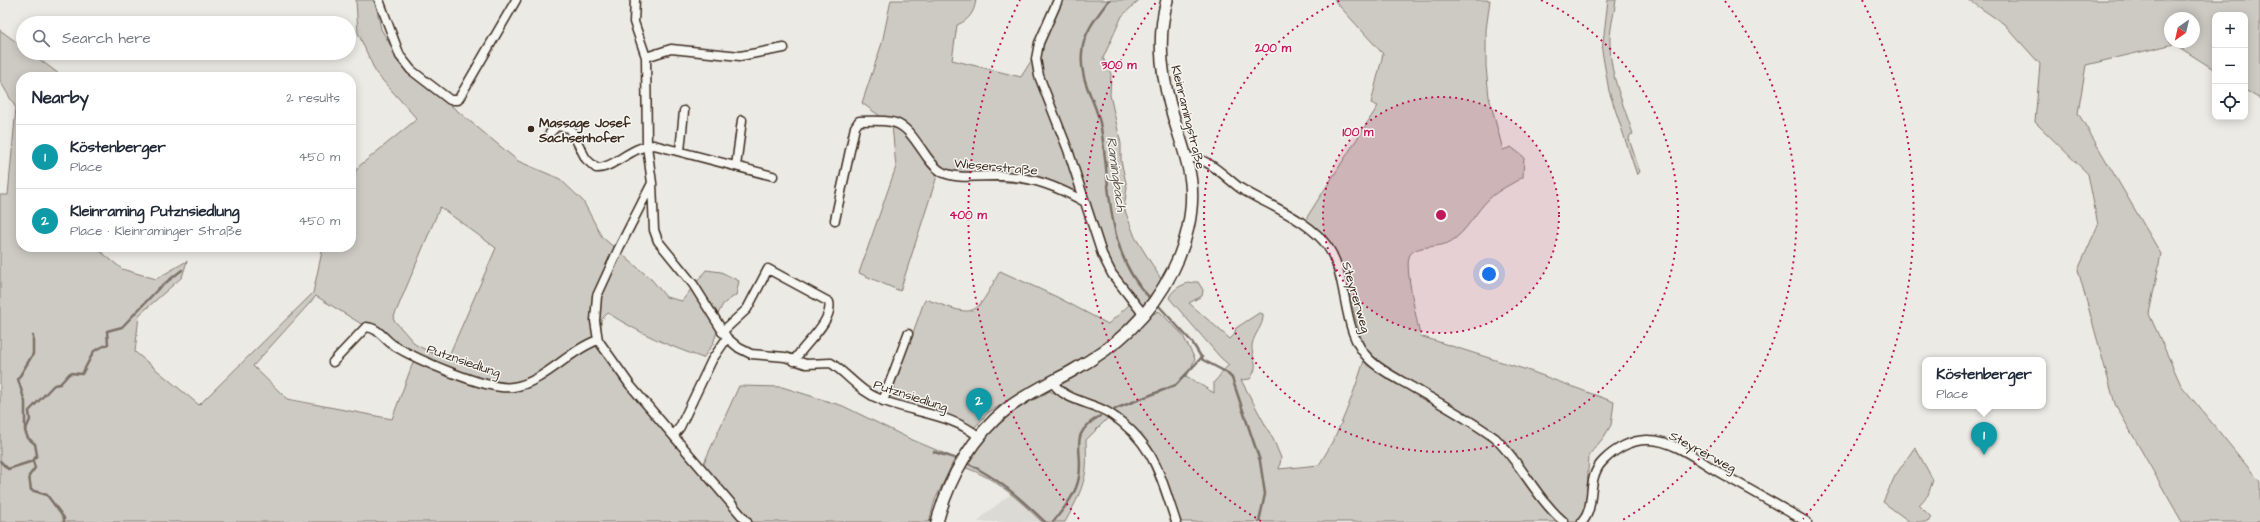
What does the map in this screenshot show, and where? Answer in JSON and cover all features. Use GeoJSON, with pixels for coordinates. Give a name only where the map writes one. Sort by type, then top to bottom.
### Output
{"type":"FeatureCollection","features":[{"type":"Feature","properties":{"kind":"main road","name":"Kleinramingstraße"},"geometry":{"type":"LineString","coordinates":[[937,522],[950,486],[962,461],[979,437],[1008,408],[1115,344],[1146,313],[1165,285],[1179,257],[1188,226],[1192,198],[1186,158],[1163,77],[1160,43],[1167,0]]}},
{"type":"Feature","properties":{"kind":"street"},"geometry":{"type":"LineString","coordinates":[[379,0],[400,56],[411,70],[450,100],[458,100],[516,0]]}},
{"type":"Feature","properties":{"kind":"street","name":"Putznsiedlung"},"geometry":{"type":"LineString","coordinates":[[635,0],[634,22],[646,57],[647,146],[652,183],[654,230],[658,241],[692,284],[724,335],[751,354],[785,357],[806,364],[831,363],[864,392],[883,401],[944,418],[966,427],[979,437]]}},
{"type":"Feature","properties":{"kind":"street"},"geometry":{"type":"LineString","coordinates":[[1058,0],[1039,43],[1036,59],[1039,76],[1068,150],[1102,254],[1112,274],[1146,313]]}},
{"type":"Feature","properties":{"kind":"street"},"geometry":{"type":"LineString","coordinates":[[646,57],[671,49],[740,56],[784,48]]}},
{"type":"Feature","properties":{"kind":"street"},"geometry":{"type":"LineString","coordinates":[[680,150],[684,111]]}},
{"type":"Feature","properties":{"kind":"street"},"geometry":{"type":"LineString","coordinates":[[736,166],[742,120]]}},
{"type":"Feature","properties":{"kind":"street","name":"Wieserstraße"},"geometry":{"type":"LineString","coordinates":[[835,220],[855,127],[859,121],[884,120],[899,123],[908,130],[933,165],[942,172],[954,176],[1002,176],[1036,180],[1063,190],[1085,202]]}},
{"type":"Feature","properties":{"kind":"street"},"geometry":{"type":"LineString","coordinates":[[550,134],[558,126],[570,128],[586,159],[596,168],[604,167],[631,150],[647,146],[660,146],[680,150],[773,176]]}},
{"type":"Feature","properties":{"kind":"street","name":"Steyrerweg"},"geometry":{"type":"LineString","coordinates":[[1186,158],[1193,157],[1202,160],[1240,187],[1302,224],[1321,238],[1333,255],[1352,328],[1368,359],[1388,373],[1495,438],[1507,449],[1538,493],[1564,522]]}},
{"type":"Feature","properties":{"kind":"street"},"geometry":{"type":"LineString","coordinates":[[652,183],[619,248],[597,296],[595,321],[598,340],[630,385],[747,522]]}},
{"type":"Feature","properties":{"kind":"street"},"geometry":{"type":"LineString","coordinates":[[674,435],[680,427],[724,335],[747,309],[768,269],[829,302],[830,309],[823,322],[794,361]]}},
{"type":"Feature","properties":{"kind":"street","name":"Putznsiedlung"},"geometry":{"type":"LineString","coordinates":[[333,362],[366,327],[375,328],[391,344],[405,352],[453,372],[489,384],[512,388],[528,383],[585,344],[598,340]]}},
{"type":"Feature","properties":{"kind":"street"},"geometry":{"type":"LineString","coordinates":[[883,401],[908,334]]}},
{"type":"Feature","properties":{"kind":"street"},"geometry":{"type":"LineString","coordinates":[[1052,381],[1061,392],[1110,414],[1134,433],[1153,458],[1176,522]]}},
{"type":"Feature","properties":{"kind":"street","name":"Steyrerweg"},"geometry":{"type":"LineString","coordinates":[[1582,522],[1586,517],[1591,484],[1598,467],[1615,451],[1625,445],[1647,439],[1657,440],[1682,451],[1807,522]]}},
{"type":"Feature","properties":{"kind":"shaded area"},"geometry":{"type":"Polygon","coordinates":[[[356,0],[375,0],[381,29],[402,65],[518,161],[560,179],[583,201],[602,237],[652,280],[666,297],[682,301],[706,270],[721,272],[739,281],[736,295],[723,304],[718,314],[721,319],[713,344],[703,358],[654,338],[631,327],[608,313],[601,320],[601,340],[615,364],[703,465],[739,386],[782,387],[843,406],[908,438],[955,458],[935,500],[929,522],[0,522],[0,195],[8,195],[16,108],[16,252],[101,252],[122,269],[156,279],[187,261],[182,277],[139,315],[135,352],[199,405],[313,293],[322,252],[356,252],[356,171],[358,167],[417,119],[376,73],[358,33],[356,0]],[[440,207],[393,319],[416,345],[447,360],[496,248],[440,207]],[[316,296],[253,366],[287,399],[392,419],[415,357],[316,296]]]}},
{"type":"Feature","properties":{"kind":"shaded area"},"geometry":{"type":"Polygon","coordinates":[[[891,0],[976,0],[974,9],[970,16],[965,21],[957,25],[952,60],[1021,77],[1031,61],[1055,0],[1139,0],[1122,16],[1103,58],[1111,74],[1110,95],[1121,144],[1121,161],[1127,187],[1124,208],[1135,237],[1161,279],[1147,300],[1131,318],[1093,352],[989,412],[975,427],[891,400],[890,397],[925,299],[955,309],[964,311],[972,310],[984,299],[1000,271],[1057,297],[1108,324],[1129,305],[1116,285],[1082,202],[1048,189],[1026,184],[937,176],[900,291],[859,273],[896,167],[892,125],[862,103],[882,43],[891,0]]]}},
{"type":"Feature","properties":{"kind":"shaded area"},"geometry":{"type":"Polygon","coordinates":[[[1334,0],[1490,0],[1486,30],[1486,66],[1489,97],[1503,150],[1511,147],[1524,157],[1523,177],[1501,190],[1484,204],[1456,238],[1445,244],[1420,248],[1411,253],[1408,264],[1412,295],[1420,336],[1530,371],[1614,402],[1611,425],[1604,437],[1589,455],[1585,522],[1178,522],[1141,437],[1068,392],[1062,386],[1061,381],[1149,316],[1159,311],[1182,334],[1195,359],[1191,368],[1180,379],[1186,376],[1214,393],[1214,382],[1229,365],[1220,357],[1169,298],[1173,291],[1177,288],[1190,283],[1198,282],[1203,290],[1202,296],[1189,303],[1230,339],[1234,335],[1236,328],[1259,313],[1263,314],[1262,322],[1252,345],[1255,369],[1250,379],[1241,380],[1274,441],[1281,458],[1279,469],[1319,465],[1341,424],[1367,351],[1361,338],[1346,282],[1336,255],[1327,240],[1307,221],[1307,217],[1378,106],[1371,103],[1383,54],[1334,0]]]}},
{"type":"Feature","properties":{"kind":"shaded area"},"geometry":{"type":"Polygon","coordinates":[[[1608,0],[1616,0],[1610,35],[1612,68],[1633,134],[1630,135],[1629,139],[1640,172],[1637,175],[1609,91],[1602,51],[1608,0]]]}},
{"type":"Feature","properties":{"kind":"shaded area"},"geometry":{"type":"Polygon","coordinates":[[[1969,0],[2260,0],[2260,99],[2248,92],[2248,12],[2212,12],[2212,68],[2180,48],[2200,48],[2200,12],[2164,12],[2164,46],[2086,65],[2078,113],[2161,254],[2149,314],[2181,385],[2260,482],[2260,522],[2182,522],[2115,404],[2078,270],[2098,225],[2088,174],[2035,122],[2040,64],[2004,24],[1969,0]]]}},
{"type":"Feature","properties":{"kind":"shaded area"},"geometry":{"type":"Polygon","coordinates":[[[0,30],[16,42],[16,60],[40,60],[56,72],[16,72],[16,108],[0,81],[0,30]]]}},
{"type":"Feature","properties":{"kind":"shaded area"},"geometry":{"type":"Polygon","coordinates":[[[1049,391],[1087,405],[1109,417],[1086,440],[1085,476],[1072,510],[1065,522],[1042,522],[1006,490],[986,477],[964,467],[987,435],[1008,413],[1016,407],[1042,396],[1049,391]]]}},
{"type":"Feature","properties":{"kind":"shaded area"},"geometry":{"type":"Polygon","coordinates":[[[1915,447],[1933,480],[1928,495],[1919,505],[1931,517],[1928,522],[1910,522],[1883,502],[1895,476],[1915,447]]]}},
{"type":"Feature","properties":{"kind":"shaded area"},"geometry":{"type":"Polygon","coordinates":[[[1012,493],[1042,522],[978,522],[985,514],[1012,493]]]}},
{"type":"Feature","properties":{"kind":"waterway","name":"Ramingbach"},"geometry":{"type":"LineString","coordinates":[[1109,0],[1091,25],[1085,39],[1082,53],[1083,74],[1099,118],[1112,219],[1118,241],[1125,262],[1136,281],[1151,299]]}},
{"type":"Feature","properties":{"kind":"waterway"},"geometry":{"type":"LineString","coordinates":[[33,461],[37,455],[35,444],[28,438],[25,431],[30,420],[29,411],[54,385],[60,384],[70,373],[82,374],[94,351],[108,344],[107,331],[122,327],[159,288],[182,270]]}},
{"type":"Feature","properties":{"kind":"waterway","name":"Ramingbach"},"geometry":{"type":"LineString","coordinates":[[1157,304],[1192,342],[1203,360],[1226,372],[1232,378],[1260,461],[1265,494],[1259,522]]}},
{"type":"Feature","properties":{"kind":"waterway"},"geometry":{"type":"LineString","coordinates":[[25,430],[25,402],[18,379],[33,354],[33,336]]}},
{"type":"Feature","properties":{"kind":"waterway","name":"Ramingbach"},"geometry":{"type":"LineString","coordinates":[[1115,409],[1176,385],[1202,357]]}},
{"type":"Feature","properties":{"kind":"waterway","name":"Ramingbach"},"geometry":{"type":"LineString","coordinates":[[1053,522],[1069,501],[1077,484],[1080,467],[1080,436],[1090,423],[1100,416]]}},
{"type":"Feature","properties":{"kind":"waterway"},"geometry":{"type":"LineString","coordinates":[[934,452],[961,460]]}},
{"type":"Feature","properties":{"kind":"waterway"},"geometry":{"type":"LineString","coordinates":[[0,461],[8,469],[33,461],[35,468],[29,476],[31,490],[47,495],[64,518],[64,522]]}},
{"type":"Feature","properties":{"kind":"waterway"},"geometry":{"type":"LineString","coordinates":[[965,462],[977,468],[1008,489],[1045,522]]}},
{"type":"Feature","properties":{"kind":"place","name":"Massage Josef Sachsenhofer"},"geometry":{"type":"Point","coordinates":[531,129]}},
{"type":"Feature","properties":{"kind":"place","name":"Kleinraming Putznsiedlung"},"geometry":{"type":"Point","coordinates":[979,421]}},
{"type":"Feature","properties":{"kind":"place","name":"Köstenberger"},"geometry":{"type":"Point","coordinates":[1984,455]}}]}
